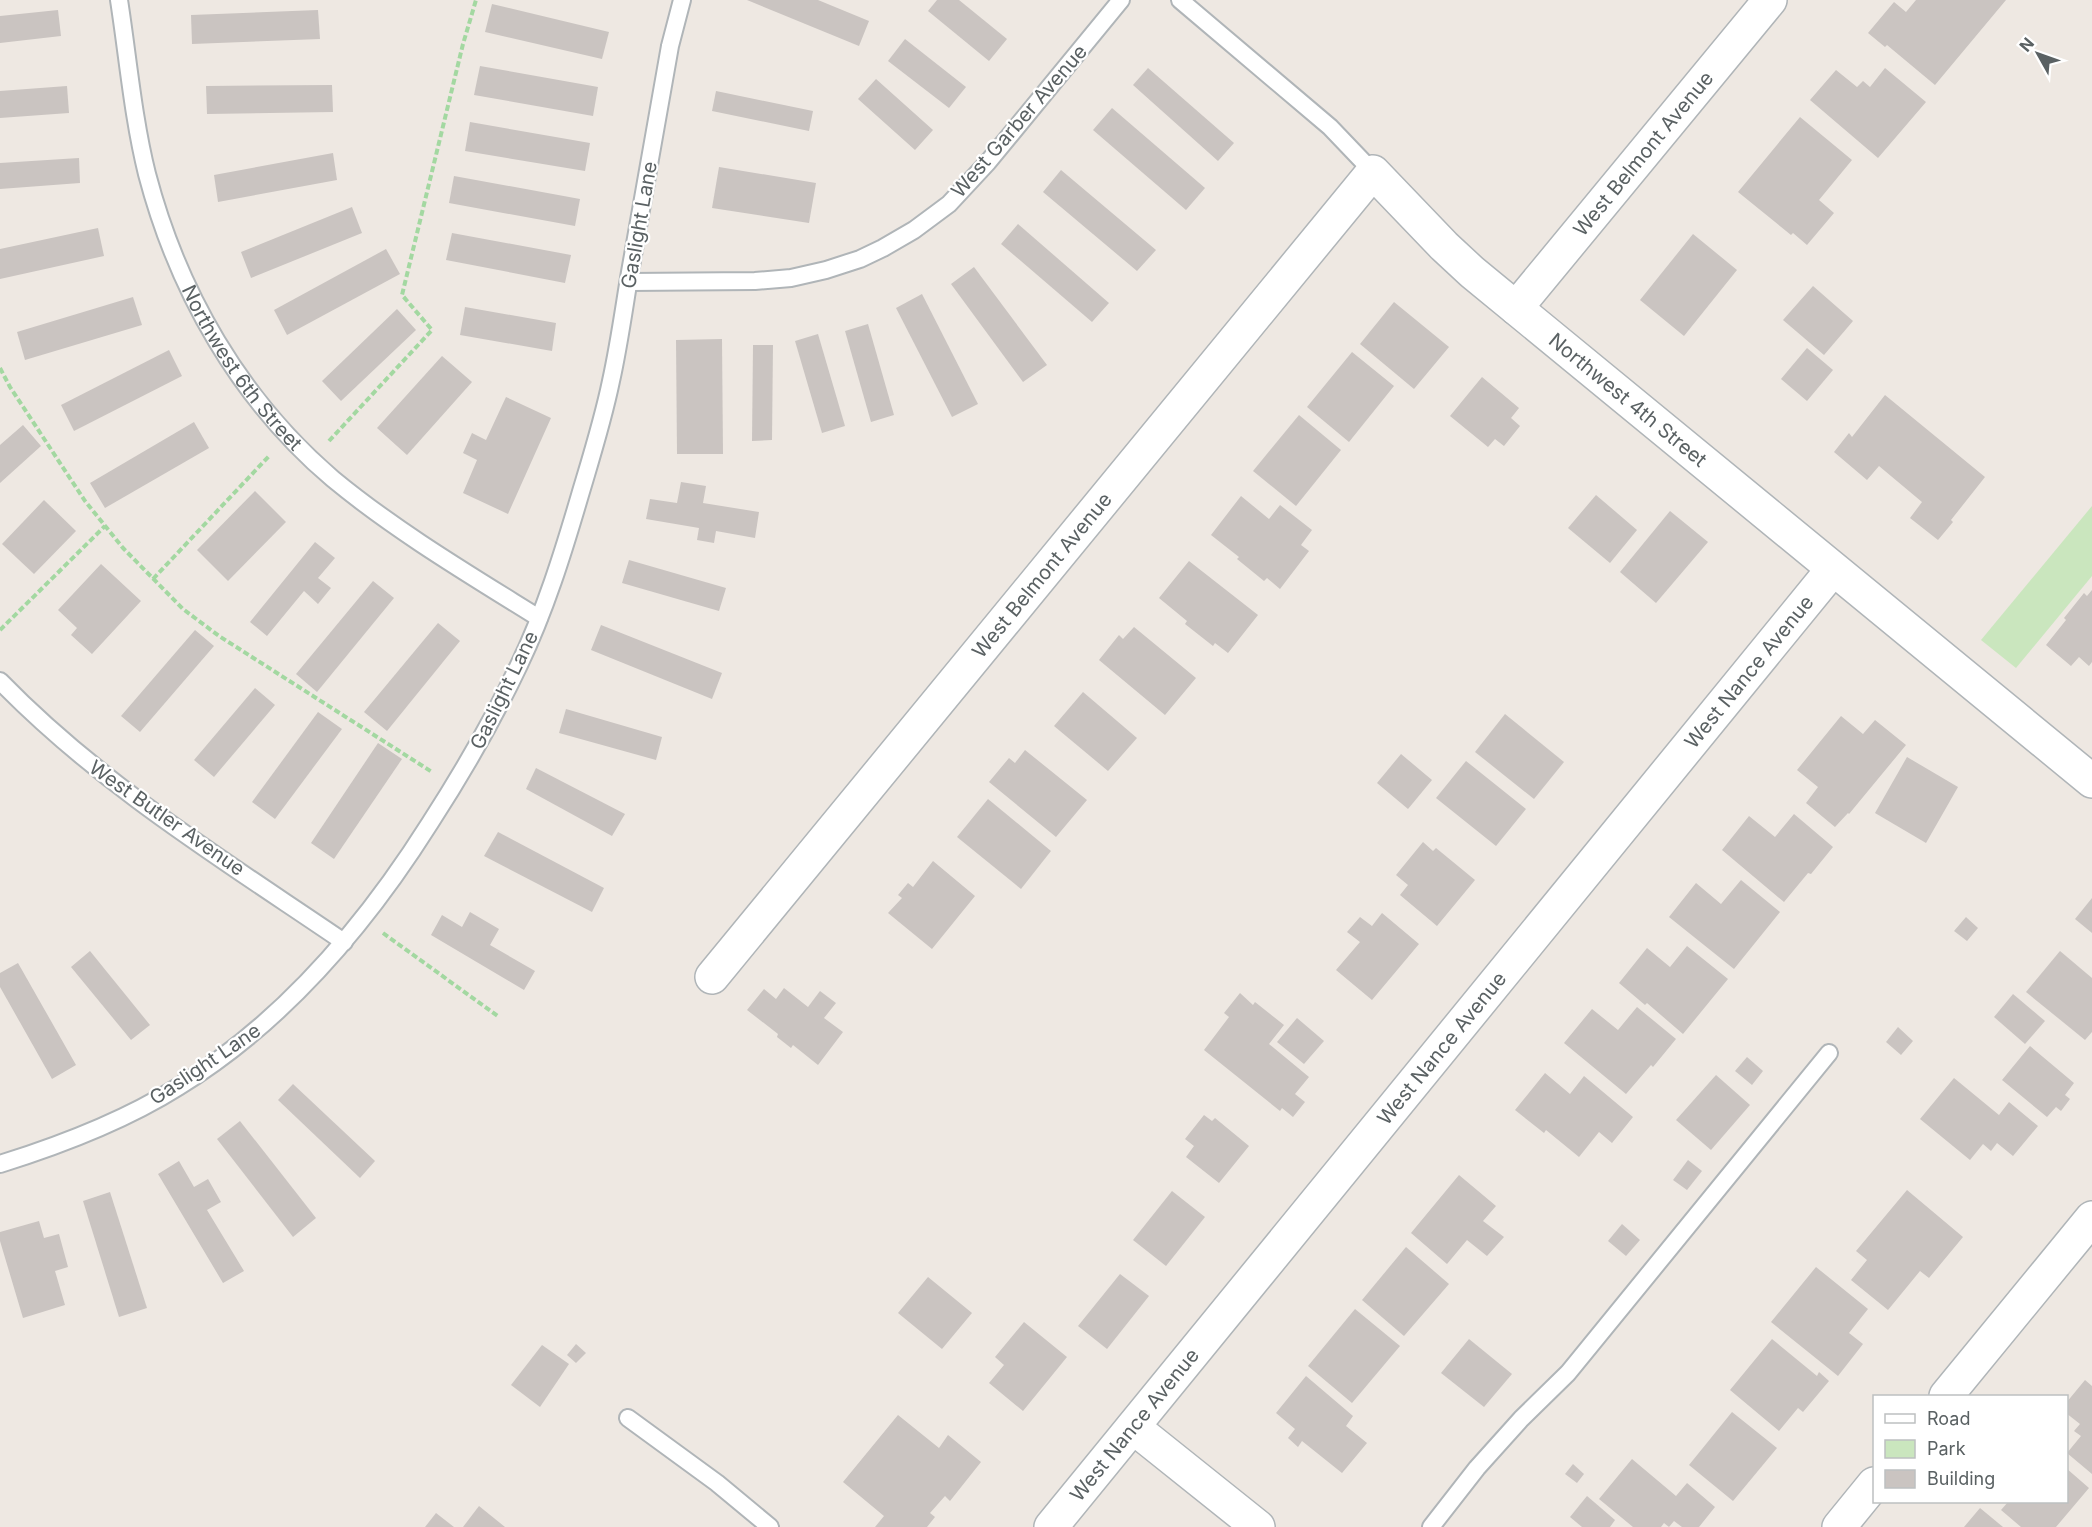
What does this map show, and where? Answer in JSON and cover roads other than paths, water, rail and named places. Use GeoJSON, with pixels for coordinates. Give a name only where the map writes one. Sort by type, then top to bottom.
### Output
{"type":"FeatureCollection","features":[{"type":"Feature","properties":{"kind":"street","name":"West Belmont Avenue"},"geometry":{"type":"LineString","coordinates":[[1516,308],[1770,0]]}},
{"type":"Feature","properties":{"kind":"street","name":"Northwest 4th Street"},"geometry":{"type":"LineString","coordinates":[[1373,172],[1444,246],[1516,308],[2092,781]]}},
{"type":"Feature","properties":{"kind":"street","name":"West Belmont Avenue"},"geometry":{"type":"LineString","coordinates":[[712,977],[1373,172]]}},
{"type":"Feature","properties":{"kind":"street","name":"West Nance Avenue"},"geometry":{"type":"LineString","coordinates":[[1051,1527],[1833,569]]}},
{"type":"Feature","properties":{"kind":"street"},"geometry":{"type":"LineString","coordinates":[[1947,1395],[2092,1218]]}},
{"type":"Feature","properties":{"kind":"street"},"geometry":{"type":"LineString","coordinates":[[1133,1427],[1258,1527]]}},
{"type":"Feature","properties":{"kind":"street"},"geometry":{"type":"LineString","coordinates":[[1839,1527],[1873,1486]]}},
{"type":"Feature","properties":{"kind":"lane","name":"Northwest 6th Street"},"geometry":{"type":"LineString","coordinates":[[119,0],[147,172],[177,266],[202,318],[221,349],[261,405],[312,459],[380,516],[539,618]]}},
{"type":"Feature","properties":{"kind":"lane","name":"Gaslight Lane"},"geometry":{"type":"LineString","coordinates":[[0,1164],[64,1142],[178,1088],[250,1036],[301,990],[344,942],[391,882],[454,786],[520,664],[569,535],[612,381],[670,46],[682,0]]}},
{"type":"Feature","properties":{"kind":"lane","name":"West Garber Avenue"},"geometry":{"type":"LineString","coordinates":[[629,282],[755,281],[791,278],[860,259],[894,242],[949,204],[988,162],[1122,0]]}},
{"type":"Feature","properties":{"kind":"lane","name":"Northwest 4th Street"},"geometry":{"type":"LineString","coordinates":[[1180,0],[1330,127],[1373,172]]}},
{"type":"Feature","properties":{"kind":"lane","name":"West Butler Avenue"},"geometry":{"type":"LineString","coordinates":[[0,681],[39,720],[89,764],[151,810],[344,942]]}},
{"type":"Feature","properties":{"kind":"lane"},"geometry":{"type":"LineString","coordinates":[[1431,1527],[1477,1468],[1521,1419],[1568,1373],[1829,1053]]}},
{"type":"Feature","properties":{"kind":"lane"},"geometry":{"type":"LineString","coordinates":[[628,1418],[717,1483],[770,1527]]}}]}
